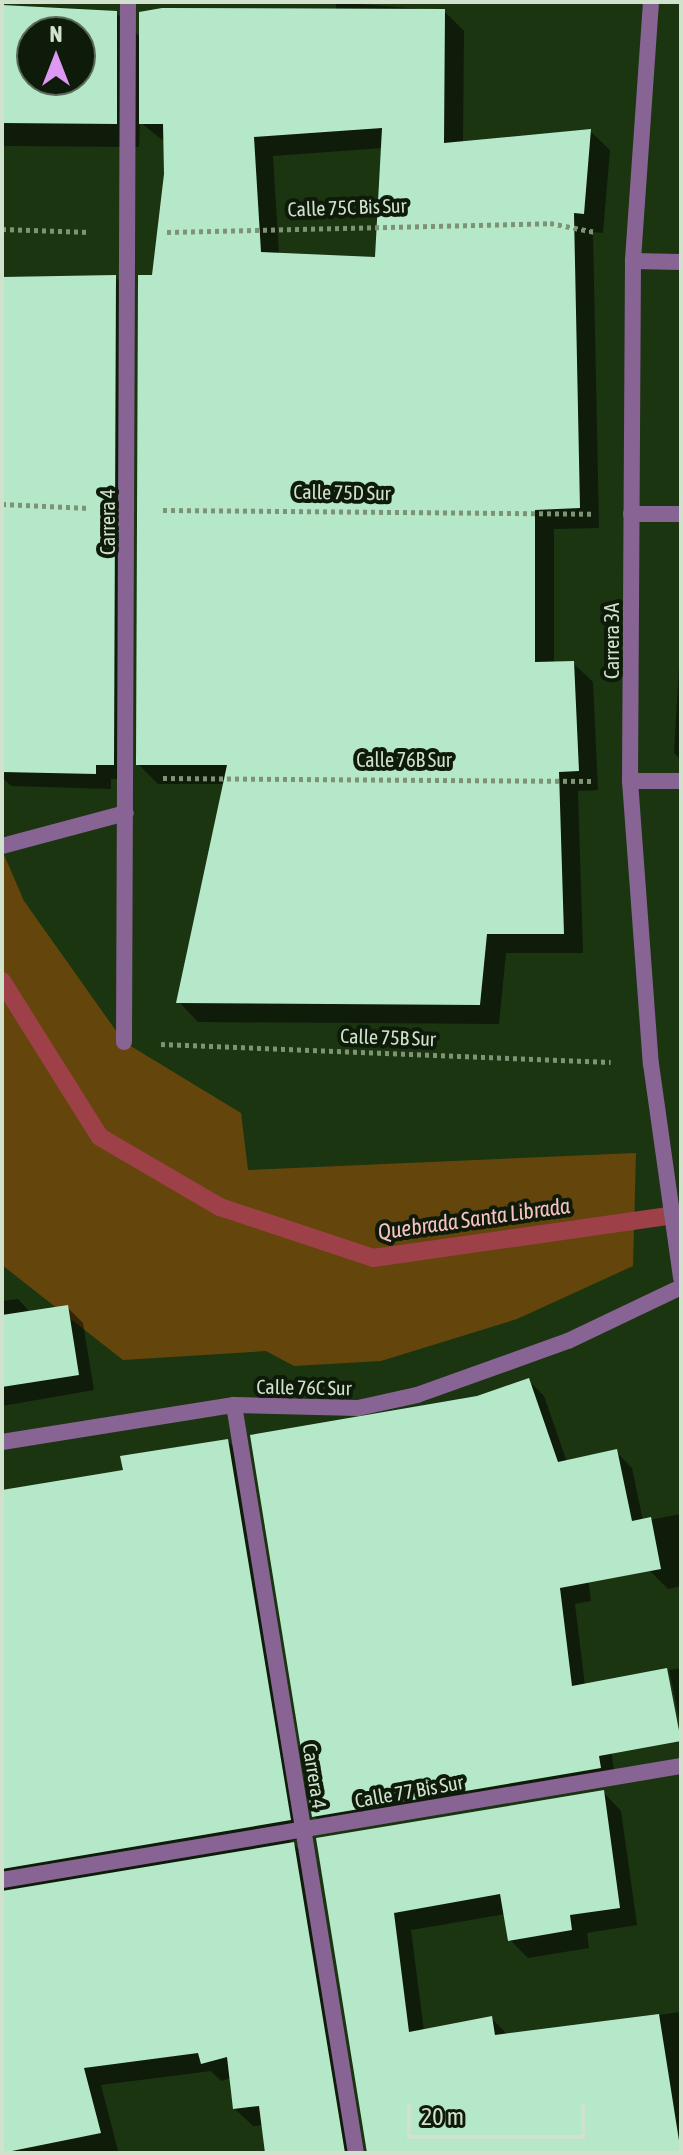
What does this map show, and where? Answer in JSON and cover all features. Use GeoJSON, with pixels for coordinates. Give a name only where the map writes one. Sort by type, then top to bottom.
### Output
{"type":"FeatureCollection","features":[{"type":"Feature","properties":{"kind":"street","name":"Carrera 4"},"geometry":{"type":"LineString","coordinates":[[124,1042],[128,2]]}},
{"type":"Feature","properties":{"kind":"street","name":"Carrera 3A"},"geometry":{"type":"LineString","coordinates":[[651,2],[633,261],[630,781],[651,1064],[681,1278]]}},
{"type":"Feature","properties":{"kind":"street"},"geometry":{"type":"LineString","coordinates":[[633,261],[681,262]]}},
{"type":"Feature","properties":{"kind":"street"},"geometry":{"type":"LineString","coordinates":[[631,514],[681,514]]}},
{"type":"Feature","properties":{"kind":"street"},"geometry":{"type":"LineString","coordinates":[[630,781],[681,781]]}},
{"type":"Feature","properties":{"kind":"street"},"geometry":{"type":"LineString","coordinates":[[2,846],[126,813]]}},
{"type":"Feature","properties":{"kind":"street","name":"Calle 76C Sur"},"geometry":{"type":"LineString","coordinates":[[2,1442],[234,1405],[358,1408],[417,1395],[568,1341],[681,1287]]}},
{"type":"Feature","properties":{"kind":"street","name":"Carrera 4"},"geometry":{"type":"LineString","coordinates":[[234,1405],[356,2153]]}},
{"type":"Feature","properties":{"kind":"street","name":"Calle 77 Bis Sur"},"geometry":{"type":"LineString","coordinates":[[2,1880],[681,1766]]}},
{"type":"Feature","properties":{"kind":"path","name":"Calle 75C Bis Sur"},"geometry":{"type":"LineString","coordinates":[[2,229],[126,233],[550,223],[590,228],[633,261]]}},
{"type":"Feature","properties":{"kind":"path","name":"Calle 75D Sur"},"geometry":{"type":"LineString","coordinates":[[2,504],[127,509],[631,514]]}},
{"type":"Feature","properties":{"kind":"path","name":"Calle 76B Sur"},"geometry":{"type":"LineString","coordinates":[[126,777],[630,781]]}},
{"type":"Feature","properties":{"kind":"path","name":"Calle 75B Sur"},"geometry":{"type":"LineString","coordinates":[[124,1042],[651,1064]]}},
{"type":"Feature","properties":{"kind":"shaded area"},"geometry":{"type":"Polygon","coordinates":[[[2,850],[24,901],[124,1042],[241,1113],[248,1170],[636,1153],[633,1266],[517,1319],[381,1361],[294,1366],[266,1351],[123,1360],[2,1265],[2,850]]]}},
{"type":"Feature","properties":{"kind":"building"},"geometry":{"type":"Polygon","coordinates":[[[2,5],[117,11],[117,124],[2,123],[2,5]]]}},
{"type":"Feature","properties":{"kind":"building"},"geometry":{"type":"Polygon","coordinates":[[[162,8],[445,9],[444,143],[591,129],[584,214],[574,213],[580,508],[535,510],[535,662],[574,661],[579,771],[559,772],[564,934],[487,934],[480,1005],[176,1003],[227,765],[136,765],[138,275],[152,275],[164,174],[163,124],[139,124],[139,12],[162,8]],[[382,128],[254,137],[261,252],[375,257],[382,128]]]}},
{"type":"Feature","properties":{"kind":"building"},"geometry":{"type":"Polygon","coordinates":[[[116,275],[114,765],[96,765],[96,774],[2,772],[2,277],[116,275]]]}},
{"type":"Feature","properties":{"kind":"building"},"geometry":{"type":"Polygon","coordinates":[[[68,1305],[79,1375],[2,1387],[2,1315],[68,1305]]]}},
{"type":"Feature","properties":{"kind":"building"},"geometry":{"type":"Polygon","coordinates":[[[529,1378],[558,1462],[617,1449],[632,1521],[651,1517],[661,1569],[560,1588],[572,1686],[667,1668],[681,1741],[599,1756],[601,1768],[312,1817],[250,1435],[477,1396],[529,1378]]]}},
{"type":"Feature","properties":{"kind":"building"},"geometry":{"type":"Polygon","coordinates":[[[228,1439],[291,1820],[2,1869],[2,1490],[123,1470],[120,1456],[228,1439]]]}},
{"type":"Feature","properties":{"kind":"building"},"geometry":{"type":"Polygon","coordinates":[[[604,1790],[620,1908],[570,1915],[572,1930],[508,1941],[500,1894],[394,1913],[409,2032],[492,2016],[495,2035],[659,2014],[681,2153],[367,2153],[316,1838],[604,1790]]]}},
{"type":"Feature","properties":{"kind":"building"},"geometry":{"type":"Polygon","coordinates":[[[294,1842],[345,2153],[265,2153],[259,2106],[233,2109],[227,2057],[201,2064],[198,2053],[84,2068],[101,2133],[2,2153],[2,1891],[294,1842]]]}},
{"type":"Feature","properties":{"kind":"waterway","name":"Quebrada Santa Librada"},"geometry":{"type":"LineString","coordinates":[[2,981],[100,1137],[220,1207],[373,1258],[681,1214]]}}]}
